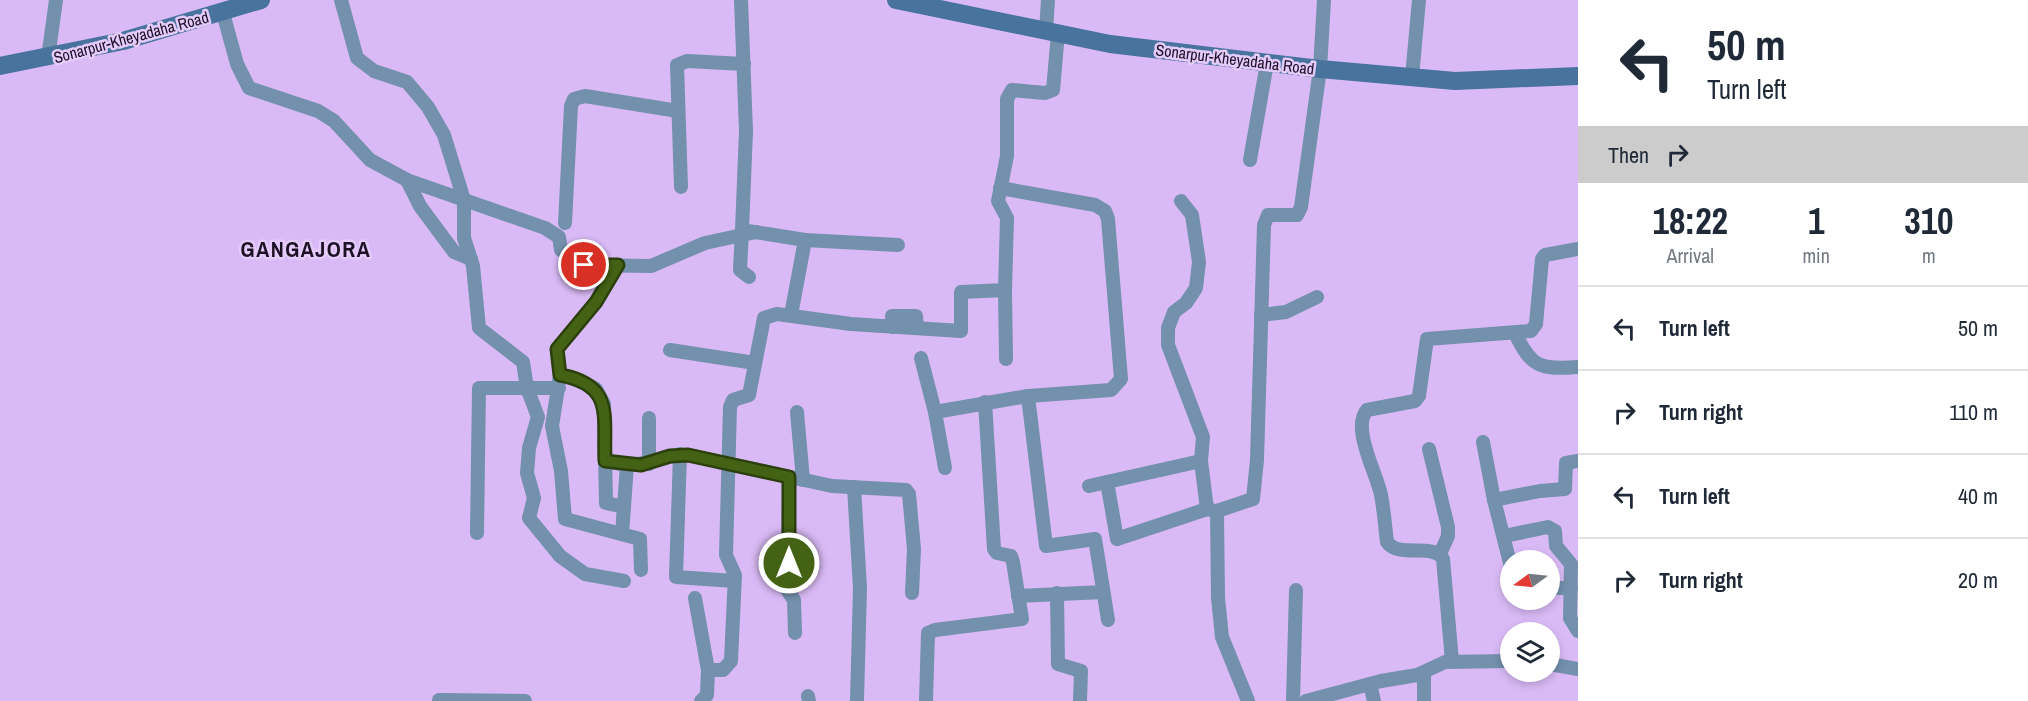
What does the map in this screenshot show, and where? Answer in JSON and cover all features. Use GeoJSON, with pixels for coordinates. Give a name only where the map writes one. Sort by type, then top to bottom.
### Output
{"type":"FeatureCollection","features":[{"type":"Feature","properties":{"kind":"main road","name":"Sonarpur-Kheyadaha Road"},"geometry":{"type":"LineString","coordinates":[[0,66],[123,41],[261,0]]}},
{"type":"Feature","properties":{"kind":"main road","name":"Sonarpur-Kheyadaha Road"},"geometry":{"type":"LineString","coordinates":[[896,0],[1110,44],[1320,69],[1484,82],[1578,76]]}},
{"type":"Feature","properties":{"kind":"street"},"geometry":{"type":"LineString","coordinates":[[48,58],[56,0]]}},
{"type":"Feature","properties":{"kind":"street"},"geometry":{"type":"LineString","coordinates":[[341,0],[357,58],[374,71],[407,82],[428,107],[444,135],[464,200],[464,238],[471,259],[479,328],[523,362],[527,388],[538,417],[529,448],[527,473],[534,498],[529,518],[560,555],[585,574],[624,581]]}},
{"type":"Feature","properties":{"kind":"street"},"geometry":{"type":"LineString","coordinates":[[741,0],[747,232],[740,270],[749,277]]}},
{"type":"Feature","properties":{"kind":"street"},"geometry":{"type":"LineString","coordinates":[[1006,359],[1005,290],[1008,225],[1005,212],[998,205],[1008,148],[1009,93],[1012,90],[1045,93],[1053,90],[1052,32],[1048,0]]}},
{"type":"Feature","properties":{"kind":"street"},"geometry":{"type":"LineString","coordinates":[[1107,482],[1117,539],[1252,499],[1257,460],[1265,219],[1273,213],[1297,215],[1301,207],[1320,69],[1324,0]]}},
{"type":"Feature","properties":{"kind":"street"},"geometry":{"type":"LineString","coordinates":[[1412,77],[1419,0]]}},
{"type":"Feature","properties":{"kind":"street"},"geometry":{"type":"LineString","coordinates":[[223,13],[237,64],[249,88],[318,111],[334,121],[370,160],[407,180],[545,228],[559,237],[561,250],[584,265],[651,266],[705,243],[747,232],[805,240],[898,245]]}},
{"type":"Feature","properties":{"kind":"street"},"geometry":{"type":"LineString","coordinates":[[681,187],[677,65],[681,62],[744,64]]}},
{"type":"Feature","properties":{"kind":"street"},"geometry":{"type":"LineString","coordinates":[[1250,160],[1267,63]]}},
{"type":"Feature","properties":{"kind":"street"},"geometry":{"type":"LineString","coordinates":[[565,223],[571,106],[574,99],[585,96],[678,111]]}},
{"type":"Feature","properties":{"kind":"street"},"geometry":{"type":"LineString","coordinates":[[407,180],[420,206],[454,252],[471,259]]}},
{"type":"Feature","properties":{"kind":"street"},"geometry":{"type":"LineString","coordinates":[[935,412],[1028,396],[1111,390],[1121,379],[1108,219],[1100,206],[1000,188]]}},
{"type":"Feature","properties":{"kind":"street"},"geometry":{"type":"LineString","coordinates":[[1181,201],[1192,215],[1195,226],[1198,271],[1196,288],[1186,303],[1173,312],[1168,328],[1168,345],[1203,437],[1201,461],[1212,510],[1221,627],[1248,701]]}},
{"type":"Feature","properties":{"kind":"street"},"geometry":{"type":"LineString","coordinates":[[791,315],[805,240]]}},
{"type":"Feature","properties":{"kind":"street"},"geometry":{"type":"LineString","coordinates":[[1440,554],[1397,549],[1387,542],[1382,496],[1363,439],[1364,413],[1374,407],[1415,401],[1419,396],[1427,339],[1531,331],[1536,324],[1542,259],[1545,255],[1578,249]]}},
{"type":"Feature","properties":{"kind":"street"},"geometry":{"type":"LineString","coordinates":[[618,265],[596,302],[557,349],[560,382],[552,426],[561,471],[565,519],[640,539],[641,570]]}},
{"type":"Feature","properties":{"kind":"street"},"geometry":{"type":"LineString","coordinates":[[708,670],[723,670],[730,661],[734,581],[733,570],[726,555],[730,403],[732,400],[748,395],[764,318],[769,315],[791,315],[893,327],[961,331],[961,292],[1005,290]]}},
{"type":"Feature","properties":{"kind":"street"},"geometry":{"type":"LineString","coordinates":[[1262,315],[1286,312],[1317,297]]}},
{"type":"Feature","properties":{"kind":"street"},"geometry":{"type":"LineString","coordinates":[[1515,333],[1526,357],[1536,365],[1578,368]]}},
{"type":"Feature","properties":{"kind":"street"},"geometry":{"type":"LineString","coordinates":[[670,350],[755,363]]}},
{"type":"Feature","properties":{"kind":"street"},"geometry":{"type":"LineString","coordinates":[[921,358],[935,412],[945,468]]}},
{"type":"Feature","properties":{"kind":"street"},"geometry":{"type":"LineString","coordinates":[[590,386],[591,371]]}},
{"type":"Feature","properties":{"kind":"street"},"geometry":{"type":"LineString","coordinates":[[477,533],[479,388],[527,388],[572,378],[596,389],[604,404],[606,503],[624,507]]}},
{"type":"Feature","properties":{"kind":"street"},"geometry":{"type":"LineString","coordinates":[[1028,396],[1046,546],[1095,539],[1108,620]]}},
{"type":"Feature","properties":{"kind":"street"},"geometry":{"type":"LineString","coordinates":[[926,701],[928,633],[935,630],[1022,619],[1011,556],[997,553],[994,549],[985,402]]}},
{"type":"Feature","properties":{"kind":"street"},"geometry":{"type":"LineString","coordinates":[[795,633],[794,600],[788,591],[796,479],[797,412]]}},
{"type":"Feature","properties":{"kind":"street"},"geometry":{"type":"LineString","coordinates":[[649,418],[649,464]]}},
{"type":"Feature","properties":{"kind":"street"},"geometry":{"type":"LineString","coordinates":[[1484,442],[1494,500],[1507,550]]}},
{"type":"Feature","properties":{"kind":"street"},"geometry":{"type":"LineString","coordinates":[[1429,449],[1448,527],[1448,536],[1440,554],[1445,568],[1452,661]]}},
{"type":"Feature","properties":{"kind":"street"},"geometry":{"type":"LineString","coordinates":[[680,454],[676,577],[734,581]]}},
{"type":"Feature","properties":{"kind":"street"},"geometry":{"type":"LineString","coordinates":[[605,461],[627,465],[649,464],[680,454],[796,479],[854,487],[900,488],[909,494],[914,549],[912,593]]}},
{"type":"Feature","properties":{"kind":"street"},"geometry":{"type":"LineString","coordinates":[[1089,486],[1201,461]]}},
{"type":"Feature","properties":{"kind":"street"},"geometry":{"type":"LineString","coordinates":[[1494,500],[1540,491],[1565,489],[1564,467],[1566,463],[1578,461]]}},
{"type":"Feature","properties":{"kind":"street"},"geometry":{"type":"LineString","coordinates":[[622,534],[627,465]]}},
{"type":"Feature","properties":{"kind":"street"},"geometry":{"type":"LineString","coordinates":[[854,487],[860,597],[856,701]]}},
{"type":"Feature","properties":{"kind":"street"},"geometry":{"type":"LineString","coordinates":[[1504,536],[1552,527],[1556,546],[1571,564],[1570,618],[1578,631]]}},
{"type":"Feature","properties":{"kind":"street"},"geometry":{"type":"LineString","coordinates":[[1560,588],[1571,588]]}},
{"type":"Feature","properties":{"kind":"street"},"geometry":{"type":"LineString","coordinates":[[1293,701],[1296,590]]}},
{"type":"Feature","properties":{"kind":"street"},"geometry":{"type":"LineString","coordinates":[[1018,596],[1103,592]]}},
{"type":"Feature","properties":{"kind":"street"},"geometry":{"type":"LineString","coordinates":[[1057,593],[1058,664],[1082,671],[1080,701]]}},
{"type":"Feature","properties":{"kind":"street"},"geometry":{"type":"LineString","coordinates":[[694,598],[708,670],[707,695],[701,701]]}},
{"type":"Feature","properties":{"kind":"street"},"geometry":{"type":"LineString","coordinates":[[1306,701],[1424,673],[1437,664],[1452,661],[1500,662]]}},
{"type":"Feature","properties":{"kind":"street"},"geometry":{"type":"LineString","coordinates":[[1560,666],[1578,669]]}},
{"type":"Feature","properties":{"kind":"street"},"geometry":{"type":"LineString","coordinates":[[1424,673],[1424,701]]}},
{"type":"Feature","properties":{"kind":"street"},"geometry":{"type":"LineString","coordinates":[[1370,684],[1374,701]]}},
{"type":"Feature","properties":{"kind":"street"},"geometry":{"type":"LineString","coordinates":[[439,700],[525,701]]}},
{"type":"Feature","properties":{"kind":"district","name":"GANGAJORA"},"geometry":{"type":"Point","coordinates":[306,249]}},
{"type":"Feature","properties":{"kind":"route"},"geometry":{"type":"LineString","coordinates":[[584,265],[618,265],[596,302],[557,349],[560,375],[596,389],[604,404],[605,461],[641,465],[680,454],[789,477],[789,563]]}}]}
